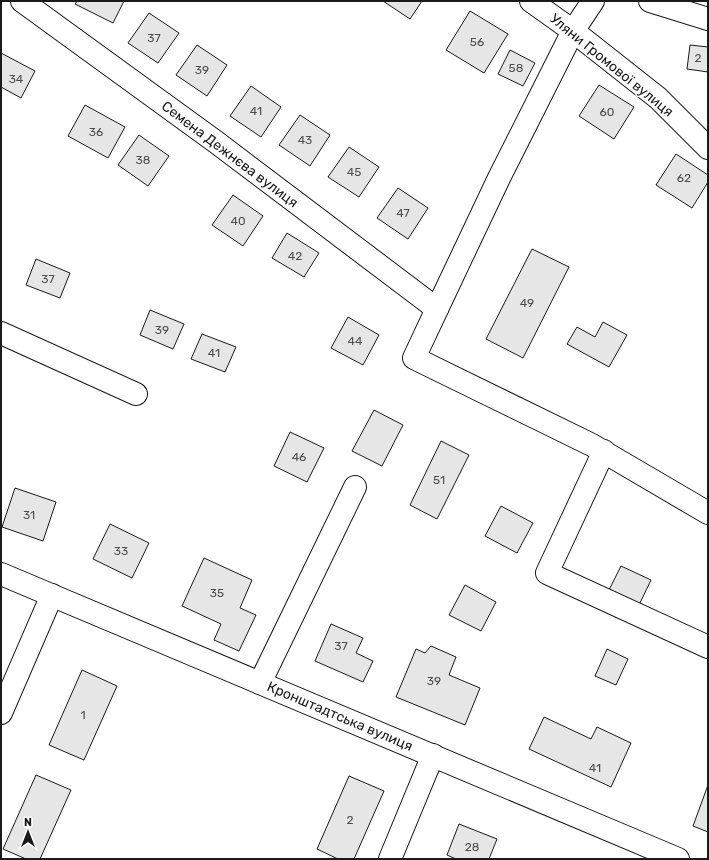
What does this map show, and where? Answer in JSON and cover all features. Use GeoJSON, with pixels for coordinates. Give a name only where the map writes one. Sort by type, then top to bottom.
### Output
{"type":"FeatureCollection","features":[{"type":"Feature","properties":{"kind":"street","name":"Семена Дежнєва вулиця"},"geometry":{"type":"LineString","coordinates":[[22,1],[216,142],[437,309]]}},
{"type":"Feature","properties":{"kind":"street","name":"Уляни Громової вулиця"},"geometry":{"type":"LineString","coordinates":[[531,1],[573,31],[658,98],[708,148]]}},
{"type":"Feature","properties":{"kind":"street"},"geometry":{"type":"LineString","coordinates":[[593,1],[573,31],[499,178],[414,358],[592,445],[708,513]]}},
{"type":"Feature","properties":{"kind":"street"},"geometry":{"type":"LineString","coordinates":[[650,1],[708,19]]}},
{"type":"Feature","properties":{"kind":"street"},"geometry":{"type":"LineString","coordinates":[[1,333],[136,394]]}},
{"type":"Feature","properties":{"kind":"street"},"geometry":{"type":"LineString","coordinates":[[604,452],[547,573],[708,647]]}},
{"type":"Feature","properties":{"kind":"street"},"geometry":{"type":"LineString","coordinates":[[260,683],[355,488]]}},
{"type":"Feature","properties":{"kind":"street","name":"Кронштадтська вулиця"},"geometry":{"type":"LineString","coordinates":[[1,574],[671,857]]}},
{"type":"Feature","properties":{"kind":"street"},"geometry":{"type":"LineString","coordinates":[[1,713],[52,595]]}},
{"type":"Feature","properties":{"kind":"street"},"geometry":{"type":"LineString","coordinates":[[390,859],[433,756]]}},
{"type":"Feature","properties":{"kind":"building"},"geometry":{"type":"Polygon","coordinates":[[[77,1],[124,1],[113,23],[75,4],[77,1]]]}},
{"type":"Feature","properties":{"kind":"building"},"geometry":{"type":"Polygon","coordinates":[[[383,1],[422,1],[410,19],[383,1]]]}},
{"type":"Feature","properties":{"kind":"building"},"geometry":{"type":"Polygon","coordinates":[[[470,11],[508,34],[484,73],[446,50],[470,11]]]}},
{"type":"Feature","properties":{"kind":"building"},"geometry":{"type":"Polygon","coordinates":[[[149,13],[179,33],[158,63],[128,43],[149,13]]]}},
{"type":"Feature","properties":{"kind":"building"},"geometry":{"type":"Polygon","coordinates":[[[197,45],[227,65],[207,96],[176,75],[197,45]]]}},
{"type":"Feature","properties":{"kind":"building"},"geometry":{"type":"Polygon","coordinates":[[[690,45],[708,47],[708,72],[687,69],[690,45]]]}},
{"type":"Feature","properties":{"kind":"building"},"geometry":{"type":"Polygon","coordinates":[[[510,50],[535,63],[523,86],[498,74],[510,50]]]}},
{"type":"Feature","properties":{"kind":"building"},"geometry":{"type":"Polygon","coordinates":[[[1,53],[35,71],[21,98],[1,87],[1,53]]]}},
{"type":"Feature","properties":{"kind":"building"},"geometry":{"type":"Polygon","coordinates":[[[599,85],[634,107],[614,139],[579,116],[599,85]]]}},
{"type":"Feature","properties":{"kind":"building"},"geometry":{"type":"Polygon","coordinates":[[[251,86],[281,107],[261,137],[230,116],[251,86]]]}},
{"type":"Feature","properties":{"kind":"building"},"geometry":{"type":"Polygon","coordinates":[[[85,105],[125,127],[108,158],[68,136],[85,105]]]}},
{"type":"Feature","properties":{"kind":"building"},"geometry":{"type":"Polygon","coordinates":[[[300,115],[330,135],[310,166],[279,145],[300,115]]]}},
{"type":"Feature","properties":{"kind":"building"},"geometry":{"type":"Polygon","coordinates":[[[139,135],[169,156],[148,186],[118,165],[139,135]]]}},
{"type":"Feature","properties":{"kind":"building"},"geometry":{"type":"Polygon","coordinates":[[[349,147],[379,167],[359,197],[328,177],[349,147]]]}},
{"type":"Feature","properties":{"kind":"building"},"geometry":{"type":"Polygon","coordinates":[[[676,154],[708,175],[708,182],[692,208],[656,185],[676,154]]]}},
{"type":"Feature","properties":{"kind":"building"},"geometry":{"type":"Polygon","coordinates":[[[398,188],[428,208],[408,239],[377,218],[398,188]]]}},
{"type":"Feature","properties":{"kind":"building"},"geometry":{"type":"Polygon","coordinates":[[[233,195],[263,216],[243,246],[212,225],[233,195]]]}},
{"type":"Feature","properties":{"kind":"building"},"geometry":{"type":"Polygon","coordinates":[[[287,233],[319,253],[304,277],[272,258],[287,233]]]}},
{"type":"Feature","properties":{"kind":"building"},"geometry":{"type":"Polygon","coordinates":[[[532,249],[569,267],[523,358],[486,339],[532,249]]]}},
{"type":"Feature","properties":{"kind":"building"},"geometry":{"type":"Polygon","coordinates":[[[36,259],[70,273],[60,298],[26,285],[36,259]]]}},
{"type":"Feature","properties":{"kind":"building"},"geometry":{"type":"Polygon","coordinates":[[[150,310],[184,324],[173,349],[140,335],[150,310]]]}},
{"type":"Feature","properties":{"kind":"building"},"geometry":{"type":"Polygon","coordinates":[[[348,317],[379,335],[363,365],[331,348],[348,317]]]}},
{"type":"Feature","properties":{"kind":"building"},"geometry":{"type":"Polygon","coordinates":[[[603,322],[627,335],[609,367],[567,344],[577,327],[595,337],[603,322]]]}},
{"type":"Feature","properties":{"kind":"building"},"geometry":{"type":"Polygon","coordinates":[[[202,334],[236,347],[225,372],[191,359],[202,334]]]}},
{"type":"Feature","properties":{"kind":"building"},"geometry":{"type":"Polygon","coordinates":[[[374,410],[403,425],[382,466],[352,451],[374,410]]]}},
{"type":"Feature","properties":{"kind":"building"},"geometry":{"type":"Polygon","coordinates":[[[290,432],[324,448],[307,482],[274,466],[290,432]]]}},
{"type":"Feature","properties":{"kind":"building"},"geometry":{"type":"Polygon","coordinates":[[[441,441],[469,455],[437,519],[410,505],[441,441]]]}},
{"type":"Feature","properties":{"kind":"building"},"geometry":{"type":"Polygon","coordinates":[[[15,488],[56,502],[43,541],[2,527],[15,488]]]}},
{"type":"Feature","properties":{"kind":"building"},"geometry":{"type":"Polygon","coordinates":[[[501,506],[533,523],[517,553],[485,536],[501,506]]]}},
{"type":"Feature","properties":{"kind":"building"},"geometry":{"type":"Polygon","coordinates":[[[110,524],[149,543],[132,578],[93,559],[110,524]]]}},
{"type":"Feature","properties":{"kind":"building"},"geometry":{"type":"Polygon","coordinates":[[[204,558],[252,580],[240,608],[256,615],[239,651],[214,640],[221,624],[182,606],[204,558]]]}},
{"type":"Feature","properties":{"kind":"building"},"geometry":{"type":"Polygon","coordinates":[[[621,566],[651,580],[638,607],[608,592],[621,566]]]}},
{"type":"Feature","properties":{"kind":"building"},"geometry":{"type":"Polygon","coordinates":[[[465,585],[496,602],[481,631],[449,615],[465,585]]]}},
{"type":"Feature","properties":{"kind":"building"},"geometry":{"type":"Polygon","coordinates":[[[331,624],[363,638],[356,653],[373,661],[363,682],[315,661],[331,624]]]}},
{"type":"Feature","properties":{"kind":"building"},"geometry":{"type":"Polygon","coordinates":[[[431,646],[456,657],[449,675],[480,688],[465,725],[396,697],[416,649],[425,653],[431,646]]]}},
{"type":"Feature","properties":{"kind":"building"},"geometry":{"type":"Polygon","coordinates":[[[607,649],[628,659],[616,685],[595,676],[607,649]]]}},
{"type":"Feature","properties":{"kind":"building"},"geometry":{"type":"Polygon","coordinates":[[[82,670],[117,686],[84,760],[49,745],[82,670]]]}},
{"type":"Feature","properties":{"kind":"building"},"geometry":{"type":"Polygon","coordinates":[[[544,717],[591,739],[597,727],[631,743],[611,787],[529,749],[544,717]]]}},
{"type":"Feature","properties":{"kind":"building"},"geometry":{"type":"Polygon","coordinates":[[[36,775],[71,790],[40,859],[26,859],[3,849],[36,775]]]}},
{"type":"Feature","properties":{"kind":"building"},"geometry":{"type":"Polygon","coordinates":[[[349,776],[384,791],[354,859],[338,859],[317,849],[349,776]]]}},
{"type":"Feature","properties":{"kind":"building"},"geometry":{"type":"Polygon","coordinates":[[[708,785],[708,832],[693,826],[708,785]]]}},
{"type":"Feature","properties":{"kind":"building"},"geometry":{"type":"Polygon","coordinates":[[[459,824],[497,839],[489,859],[456,859],[447,855],[459,824]]]}}]}
